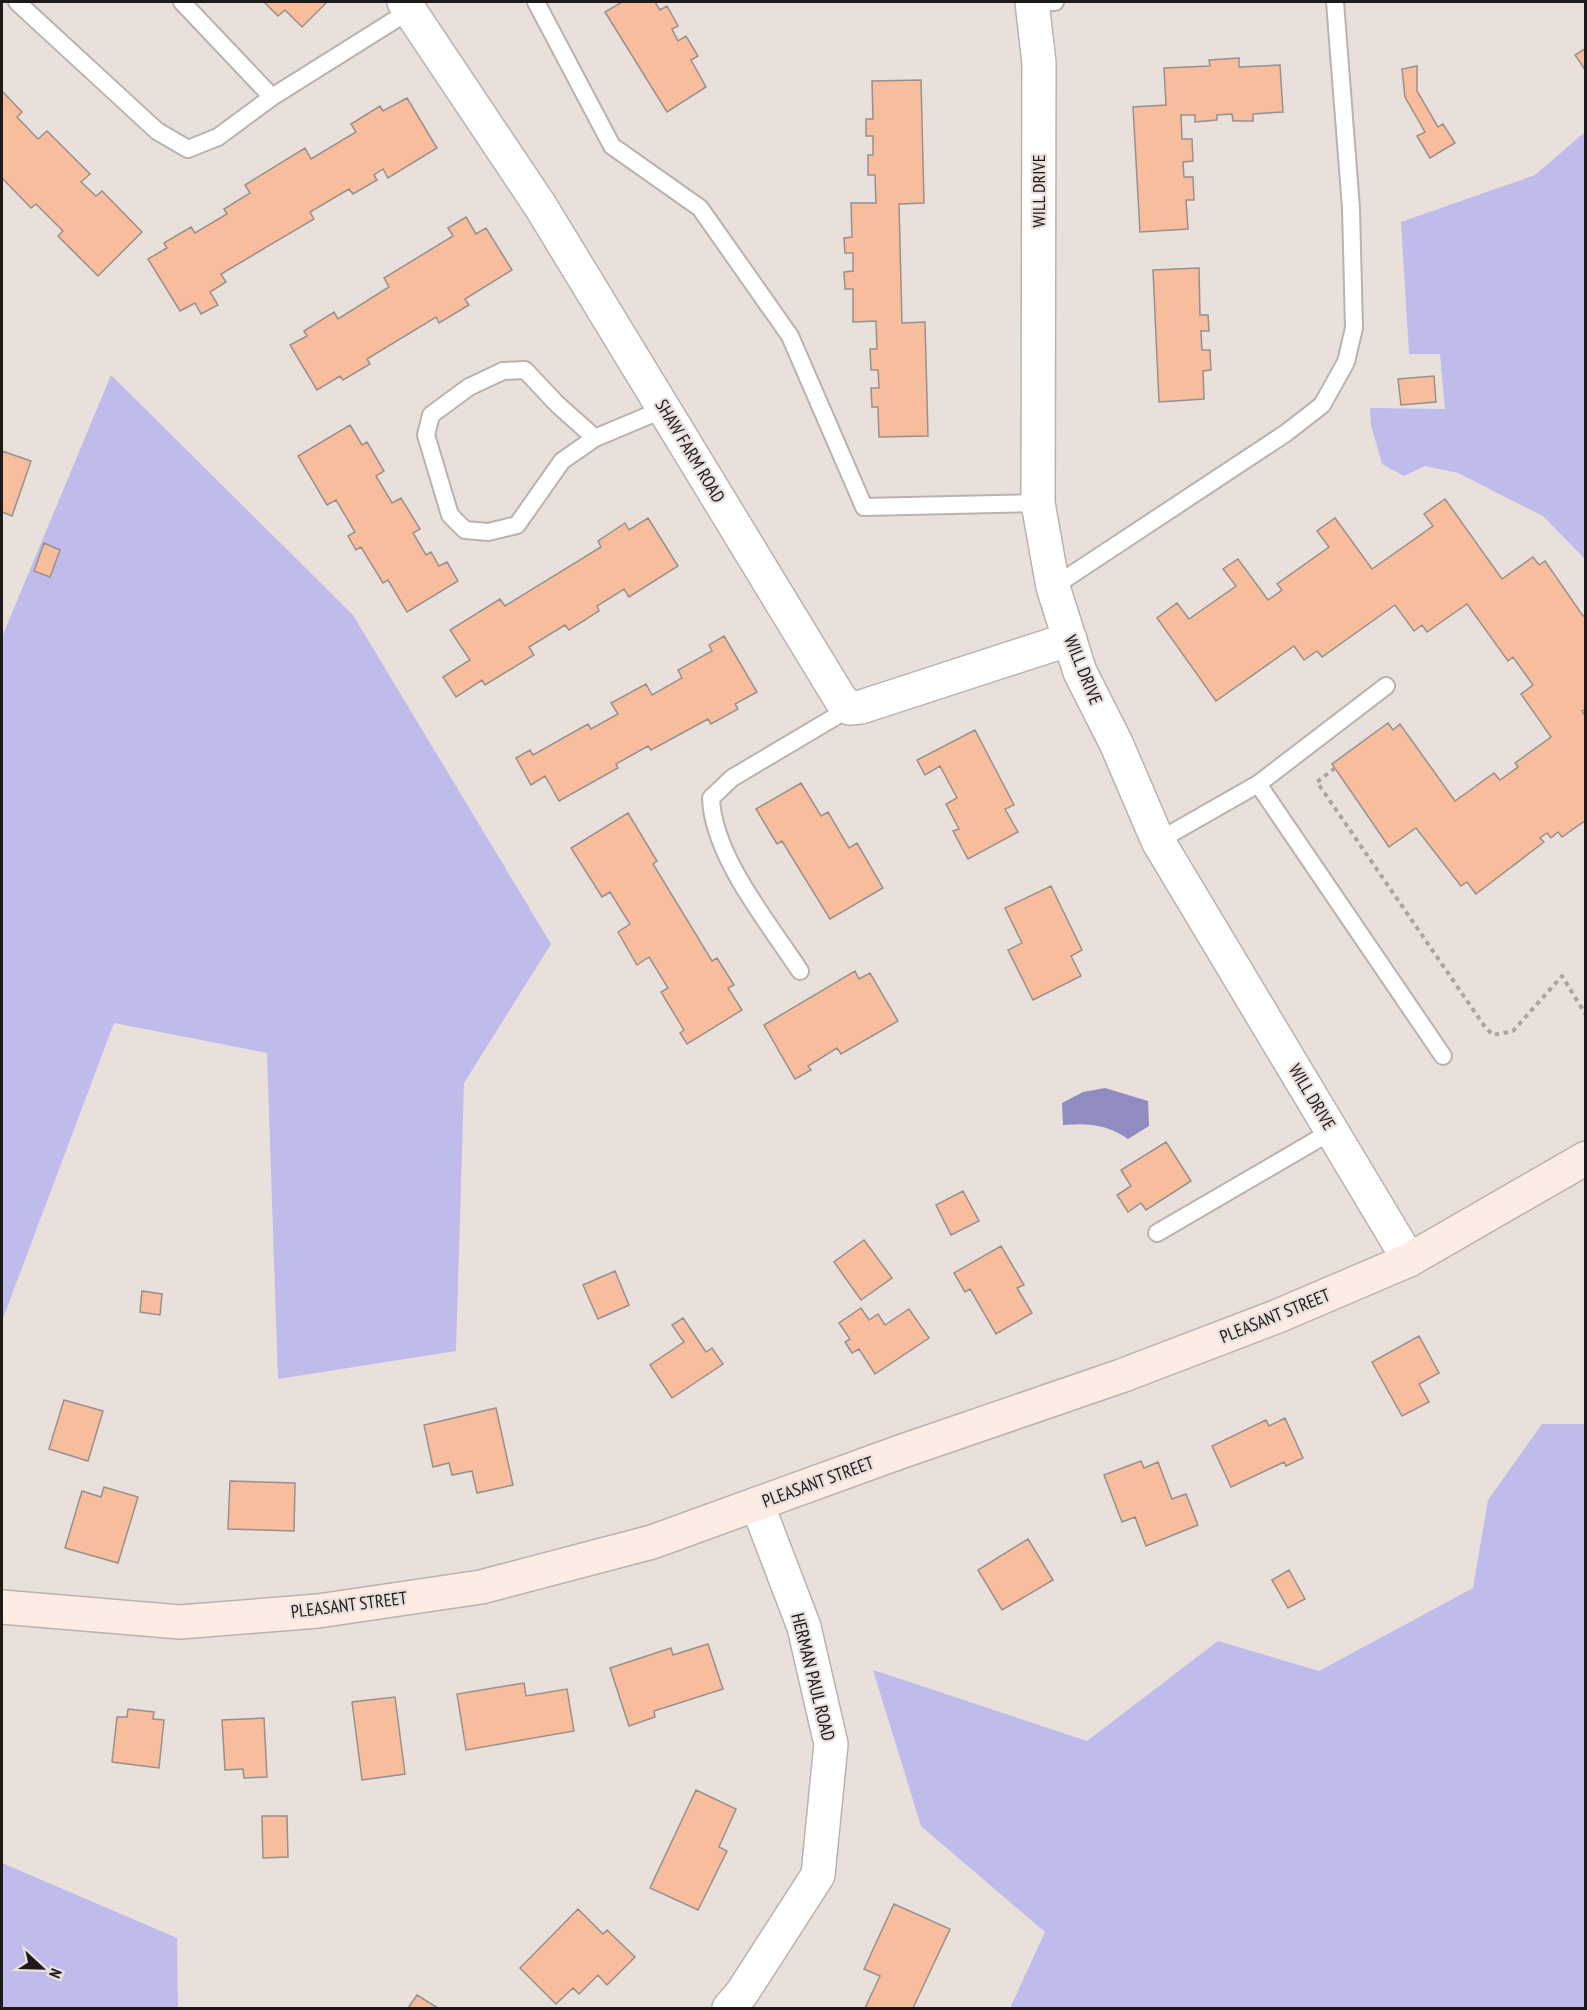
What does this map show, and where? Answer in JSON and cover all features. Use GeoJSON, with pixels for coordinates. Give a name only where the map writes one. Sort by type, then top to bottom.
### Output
{"type":"FeatureCollection","features":[{"type":"Feature","properties":{"kind":"main road","name":"PLEASANT STREET"},"geometry":{"type":"LineString","coordinates":[[2,1607],[180,1622],[318,1611],[481,1587],[652,1542],[1131,1372],[1278,1316],[1409,1260],[1586,1158]]}},
{"type":"Feature","properties":{"kind":"street","name":"WILL DRIVE"},"geometry":{"type":"LineString","coordinates":[[1040,2],[1038,504],[1053,587],[1080,672],[1116,743],[1158,841],[1409,1260]]}},
{"type":"Feature","properties":{"kind":"street","name":"SHAW FARM ROAD"},"geometry":{"type":"LineString","coordinates":[[407,6],[541,207],[841,700],[850,708]]}},
{"type":"Feature","properties":{"kind":"street"},"geometry":{"type":"LineString","coordinates":[[850,708],[1070,639]]}},
{"type":"Feature","properties":{"kind":"street","name":"HERMAN PAUL ROAD"},"geometry":{"type":"LineString","coordinates":[[729,2008],[742,1993],[818,1875],[831,1744],[804,1627],[757,1504]]}},
{"type":"Feature","properties":{"kind":"lane"},"geometry":{"type":"LineString","coordinates":[[17,2],[157,131],[188,149],[218,137],[407,6]]}},
{"type":"Feature","properties":{"kind":"lane"},"geometry":{"type":"LineString","coordinates":[[182,2],[272,98]]}},
{"type":"Feature","properties":{"kind":"lane"},"geometry":{"type":"LineString","coordinates":[[536,2],[612,146],[700,208],[790,336],[864,507],[1038,504]]}},
{"type":"Feature","properties":{"kind":"lane"},"geometry":{"type":"LineString","coordinates":[[1053,587],[1313,412],[1322,405],[1346,362],[1354,328],[1351,208],[1335,2]]}},
{"type":"Feature","properties":{"kind":"lane"},"geometry":{"type":"LineString","coordinates":[[595,438],[525,370],[503,371],[469,387],[431,415],[426,435],[450,515],[465,530],[488,532],[517,525],[562,461],[595,438],[664,409]]}},
{"type":"Feature","properties":{"kind":"lane"},"geometry":{"type":"LineString","coordinates":[[1158,841],[1258,784],[1386,687]]}},
{"type":"Feature","properties":{"kind":"lane"},"geometry":{"type":"LineString","coordinates":[[800,971],[722,849],[711,812],[711,798],[732,778],[850,708]]}},
{"type":"Feature","properties":{"kind":"lane"},"geometry":{"type":"LineString","coordinates":[[1258,784],[1443,1056]]}},
{"type":"Feature","properties":{"kind":"lane"},"geometry":{"type":"LineString","coordinates":[[1157,1233],[1332,1131]]}},
{"type":"Feature","properties":{"kind":"path"},"geometry":{"type":"LineString","coordinates":[[1335,768],[1317,782],[1485,1027],[1493,1035],[1513,1031],[1562,976],[1586,1015]]}},
{"type":"Feature","properties":{"kind":"shaded area"},"geometry":{"type":"Polygon","coordinates":[[[1585,132],[1585,559],[1543,516],[1458,473],[1425,466],[1404,476],[1382,464],[1371,425],[1370,408],[1445,409],[1440,354],[1409,354],[1401,222],[1535,175],[1585,132]]]}},
{"type":"Feature","properties":{"kind":"shaded area"},"geometry":{"type":"Polygon","coordinates":[[[111,375],[353,615],[551,944],[464,1083],[456,1351],[278,1379],[267,1053],[114,1023],[2,1321],[2,637],[111,375]]]}},
{"type":"Feature","properties":{"kind":"shaded area"},"geometry":{"type":"Polygon","coordinates":[[[1105,1088],[1148,1101],[1149,1126],[1128,1139],[1112,1130],[1097,1126],[1063,1125],[1062,1103],[1083,1092],[1105,1088]]]}},
{"type":"Feature","properties":{"kind":"shaded area"},"geometry":{"type":"Polygon","coordinates":[[[1542,1424],[1585,1424],[1585,2008],[1010,2008],[1045,1932],[921,1826],[873,1670],[1087,1741],[1218,1641],[1319,1671],[1473,1588],[1488,1500],[1542,1424]]]}},
{"type":"Feature","properties":{"kind":"shaded area"},"geometry":{"type":"Polygon","coordinates":[[[2,1863],[177,1938],[178,2008],[2,2008],[2,1863]]]}},
{"type":"Feature","properties":{"kind":"building"},"geometry":{"type":"Polygon","coordinates":[[[264,2],[327,2],[302,27],[285,10],[278,16],[264,2]]]}},
{"type":"Feature","properties":{"kind":"building"},"geometry":{"type":"Polygon","coordinates":[[[622,2],[655,2],[660,10],[667,6],[678,26],[672,29],[678,41],[686,36],[698,56],[691,60],[706,87],[667,112],[605,12],[622,2]]]}},
{"type":"Feature","properties":{"kind":"building"},"geometry":{"type":"Polygon","coordinates":[[[1586,48],[1586,71],[1575,55],[1586,48]]]}},
{"type":"Feature","properties":{"kind":"building"},"geometry":{"type":"Polygon","coordinates":[[[1239,58],[1239,67],[1280,65],[1283,112],[1253,114],[1253,121],[1233,121],[1232,114],[1217,115],[1217,120],[1195,122],[1195,115],[1181,115],[1182,139],[1192,139],[1193,161],[1183,162],[1184,177],[1193,177],[1194,200],[1186,200],[1188,229],[1140,232],[1133,107],[1166,105],[1164,68],[1210,66],[1209,60],[1239,58]]]}},
{"type":"Feature","properties":{"kind":"building"},"geometry":{"type":"Polygon","coordinates":[[[1417,66],[1417,91],[1438,127],[1443,124],[1455,143],[1430,158],[1417,136],[1425,132],[1405,97],[1402,69],[1417,66]]]}},
{"type":"Feature","properties":{"kind":"building"},"geometry":{"type":"Polygon","coordinates":[[[921,80],[924,203],[899,204],[902,323],[925,322],[928,436],[879,437],[878,407],[872,407],[871,388],[879,388],[878,370],[871,370],[870,349],[877,349],[876,321],[853,322],[853,289],[845,289],[844,272],[853,271],[853,253],[845,253],[844,238],[852,237],[851,203],[876,203],[875,175],[868,175],[868,155],[873,155],[873,136],[866,136],[866,119],[873,119],[872,81],[921,80]]]}},
{"type":"Feature","properties":{"kind":"building"},"geometry":{"type":"Polygon","coordinates":[[[2,91],[22,112],[17,117],[38,139],[47,131],[90,174],[81,182],[96,196],[102,191],[142,232],[98,276],[58,236],[63,231],[36,204],[31,208],[2,178],[2,91]]]}},
{"type":"Feature","properties":{"kind":"building"},"geometry":{"type":"Polygon","coordinates":[[[407,98],[437,148],[388,178],[383,169],[374,175],[377,180],[353,194],[349,189],[310,212],[314,219],[221,274],[226,282],[210,292],[218,305],[201,314],[195,303],[180,311],[148,259],[167,248],[164,243],[191,227],[195,233],[227,214],[224,209],[250,193],[245,185],[305,148],[311,159],[356,132],[351,124],[380,106],[383,111],[407,98]]]}},
{"type":"Feature","properties":{"kind":"building"},"geometry":{"type":"Polygon","coordinates":[[[466,217],[476,234],[486,228],[512,270],[465,299],[469,305],[439,323],[436,317],[367,359],[370,364],[343,380],[340,376],[317,390],[290,345],[307,336],[304,331],[334,312],[338,319],[389,287],[384,278],[453,236],[448,228],[466,217]]]}},
{"type":"Feature","properties":{"kind":"building"},"geometry":{"type":"Polygon","coordinates":[[[1199,268],[1200,315],[1208,315],[1209,331],[1201,331],[1202,350],[1210,350],[1211,370],[1203,371],[1204,399],[1159,402],[1153,270],[1199,268]]]}},
{"type":"Feature","properties":{"kind":"building"},"geometry":{"type":"Polygon","coordinates":[[[1434,376],[1436,402],[1401,405],[1398,379],[1434,376]]]}},
{"type":"Feature","properties":{"kind":"building"},"geometry":{"type":"Polygon","coordinates":[[[350,425],[362,445],[367,442],[384,471],[376,476],[392,503],[401,498],[420,529],[413,533],[426,555],[431,552],[439,566],[447,562],[458,581],[407,612],[388,580],[383,583],[361,547],[356,550],[348,536],[355,532],[336,500],[327,505],[298,456],[350,425]]]}},
{"type":"Feature","properties":{"kind":"building"},"geometry":{"type":"Polygon","coordinates":[[[2,451],[31,461],[12,516],[2,512],[2,451]]]}},
{"type":"Feature","properties":{"kind":"building"},"geometry":{"type":"Polygon","coordinates":[[[1445,499],[1502,579],[1533,557],[1539,565],[1545,561],[1583,616],[1586,614],[1586,709],[1582,711],[1586,717],[1586,820],[1562,837],[1558,832],[1551,838],[1547,833],[1540,838],[1544,842],[1476,894],[1467,882],[1461,886],[1416,828],[1389,847],[1332,764],[1388,723],[1393,730],[1400,724],[1455,801],[1494,773],[1500,780],[1518,767],[1515,763],[1551,737],[1521,694],[1533,685],[1513,657],[1508,661],[1467,604],[1427,632],[1422,625],[1414,631],[1395,605],[1322,657],[1317,651],[1304,660],[1294,646],[1216,701],[1157,618],[1177,603],[1189,619],[1236,586],[1223,569],[1238,559],[1268,600],[1282,590],[1277,584],[1329,547],[1317,531],[1335,518],[1372,569],[1433,526],[1424,514],[1445,499]]]}},
{"type":"Feature","properties":{"kind":"building"},"geometry":{"type":"Polygon","coordinates":[[[648,518],[678,566],[629,597],[624,589],[597,606],[599,611],[569,630],[565,625],[529,647],[534,655],[485,685],[482,680],[456,697],[443,677],[470,660],[450,630],[500,599],[505,606],[601,547],[598,541],[625,523],[629,530],[648,518]]]}},
{"type":"Feature","properties":{"kind":"building"},"geometry":{"type":"Polygon","coordinates":[[[44,543],[60,550],[50,577],[34,571],[44,543]]]}},
{"type":"Feature","properties":{"kind":"building"},"geometry":{"type":"Polygon","coordinates":[[[724,636],[757,692],[735,704],[738,709],[711,724],[708,719],[651,750],[648,746],[616,764],[618,768],[559,801],[545,776],[531,785],[516,758],[530,750],[533,755],[588,724],[591,729],[618,714],[611,703],[646,684],[652,695],[682,678],[678,670],[712,651],[709,645],[724,636]]]}},
{"type":"Feature","properties":{"kind":"building"},"geometry":{"type":"Polygon","coordinates":[[[975,730],[1014,805],[1005,809],[1018,832],[968,859],[953,831],[959,829],[946,804],[957,798],[940,766],[925,775],[917,760],[975,730]]]}},
{"type":"Feature","properties":{"kind":"building"},"geometry":{"type":"Polygon","coordinates":[[[801,783],[821,816],[828,812],[849,848],[857,843],[883,888],[830,919],[782,841],[777,844],[756,809],[801,783]]]}},
{"type":"Feature","properties":{"kind":"building"},"geometry":{"type":"Polygon","coordinates":[[[628,813],[657,861],[653,864],[712,961],[717,958],[734,985],[728,988],[742,1010],[687,1044],[680,1033],[684,1030],[661,992],[668,988],[649,957],[637,965],[618,932],[630,924],[610,892],[602,897],[571,848],[628,813]]]}},
{"type":"Feature","properties":{"kind":"building"},"geometry":{"type":"Polygon","coordinates":[[[1051,886],[1082,950],[1071,956],[1081,976],[1033,1000],[1008,950],[1022,943],[1005,908],[1051,886]]]}},
{"type":"Feature","properties":{"kind":"building"},"geometry":{"type":"Polygon","coordinates":[[[855,971],[859,979],[870,973],[898,1021],[841,1054],[837,1048],[808,1066],[811,1070],[795,1079],[764,1025],[855,971]]]}},
{"type":"Feature","properties":{"kind":"building"},"geometry":{"type":"Polygon","coordinates":[[[1166,1142],[1191,1181],[1146,1210],[1141,1203],[1128,1212],[1117,1195],[1131,1186],[1121,1170],[1166,1142]]]}},
{"type":"Feature","properties":{"kind":"building"},"geometry":{"type":"Polygon","coordinates":[[[963,1191],[979,1221],[951,1235],[936,1205],[963,1191]]]}},
{"type":"Feature","properties":{"kind":"building"},"geometry":{"type":"Polygon","coordinates":[[[864,1240],[892,1278],[861,1300],[834,1262],[864,1240]]]}},
{"type":"Feature","properties":{"kind":"building"},"geometry":{"type":"Polygon","coordinates":[[[1001,1246],[1024,1285],[1017,1288],[1032,1313],[996,1334],[970,1289],[965,1292],[954,1273],[1001,1246]]]}},
{"type":"Feature","properties":{"kind":"building"},"geometry":{"type":"Polygon","coordinates":[[[615,1271],[629,1305],[598,1319],[583,1285],[615,1271]]]}},
{"type":"Feature","properties":{"kind":"building"},"geometry":{"type":"Polygon","coordinates":[[[142,1291],[162,1294],[160,1315],[140,1312],[142,1291]]]}},
{"type":"Feature","properties":{"kind":"building"},"geometry":{"type":"Polygon","coordinates":[[[861,1308],[869,1320],[878,1314],[885,1325],[909,1309],[929,1338],[875,1374],[859,1349],[852,1353],[845,1342],[850,1339],[839,1323],[861,1308]]]}},
{"type":"Feature","properties":{"kind":"building"},"geometry":{"type":"Polygon","coordinates":[[[683,1318],[706,1352],[712,1348],[723,1364],[672,1398],[650,1365],[684,1342],[672,1325],[683,1318]]]}},
{"type":"Feature","properties":{"kind":"building"},"geometry":{"type":"Polygon","coordinates":[[[1419,1336],[1439,1373],[1419,1384],[1429,1402],[1402,1416],[1372,1362],[1419,1336]]]}},
{"type":"Feature","properties":{"kind":"building"},"geometry":{"type":"Polygon","coordinates":[[[64,1400],[103,1411],[88,1461],[49,1449],[64,1400]]]}},
{"type":"Feature","properties":{"kind":"building"},"geometry":{"type":"Polygon","coordinates":[[[496,1408],[513,1485],[477,1493],[472,1471],[452,1475],[449,1463],[433,1467],[424,1425],[496,1408]]]}},
{"type":"Feature","properties":{"kind":"building"},"geometry":{"type":"Polygon","coordinates":[[[1285,1418],[1303,1458],[1286,1466],[1284,1462],[1231,1487],[1212,1446],[1266,1420],[1269,1426],[1285,1418]]]}},
{"type":"Feature","properties":{"kind":"building"},"geometry":{"type":"Polygon","coordinates":[[[1141,1461],[1144,1468],[1158,1462],[1172,1499],[1186,1494],[1198,1525],[1146,1546],[1135,1517],[1122,1522],[1104,1475],[1141,1461]]]}},
{"type":"Feature","properties":{"kind":"building"},"geometry":{"type":"Polygon","coordinates":[[[230,1481],[295,1483],[294,1531],[228,1529],[230,1481]]]}},
{"type":"Feature","properties":{"kind":"building"},"geometry":{"type":"Polygon","coordinates":[[[104,1487],[138,1497],[118,1563],[65,1548],[82,1491],[101,1497],[104,1487]]]}},
{"type":"Feature","properties":{"kind":"building"},"geometry":{"type":"Polygon","coordinates":[[[1028,1539],[1053,1580],[1002,1610],[978,1570],[1028,1539]]]}},
{"type":"Feature","properties":{"kind":"building"},"geometry":{"type":"Polygon","coordinates":[[[1289,1570],[1305,1599],[1288,1608],[1272,1580],[1289,1570]]]}},
{"type":"Feature","properties":{"kind":"building"},"geometry":{"type":"Polygon","coordinates":[[[708,1644],[723,1689],[654,1711],[655,1717],[629,1726],[610,1668],[671,1648],[673,1655],[708,1644]]]}},
{"type":"Feature","properties":{"kind":"building"},"geometry":{"type":"Polygon","coordinates":[[[524,1683],[526,1696],[567,1689],[574,1731],[466,1750],[457,1694],[524,1683]]]}},
{"type":"Feature","properties":{"kind":"building"},"geometry":{"type":"Polygon","coordinates":[[[395,1697],[405,1774],[362,1780],[352,1702],[395,1697]]]}},
{"type":"Feature","properties":{"kind":"building"},"geometry":{"type":"Polygon","coordinates":[[[128,1709],[154,1712],[153,1719],[164,1720],[159,1768],[112,1762],[117,1717],[127,1717],[128,1709]]]}},
{"type":"Feature","properties":{"kind":"building"},"geometry":{"type":"Polygon","coordinates":[[[264,1718],[267,1777],[244,1778],[243,1769],[225,1770],[222,1720],[264,1718]]]}},
{"type":"Feature","properties":{"kind":"building"},"geometry":{"type":"Polygon","coordinates":[[[696,1790],[736,1809],[719,1847],[727,1851],[698,1910],[650,1888],[696,1790]]]}},
{"type":"Feature","properties":{"kind":"building"},"geometry":{"type":"Polygon","coordinates":[[[262,1816],[287,1816],[288,1857],[263,1858],[262,1816]]]}},
{"type":"Feature","properties":{"kind":"building"},"geometry":{"type":"Polygon","coordinates":[[[894,1904],[950,1929],[913,2008],[865,2008],[880,1976],[864,1969],[894,1904]]]}},
{"type":"Feature","properties":{"kind":"building"},"geometry":{"type":"Polygon","coordinates":[[[578,1909],[603,1934],[607,1930],[635,1957],[607,1985],[598,1975],[579,1994],[573,1988],[556,2004],[520,1968],[578,1909]]]}},
{"type":"Feature","properties":{"kind":"building"},"geometry":{"type":"Polygon","coordinates":[[[417,1995],[438,2008],[408,2008],[417,1995]]]}}]}
